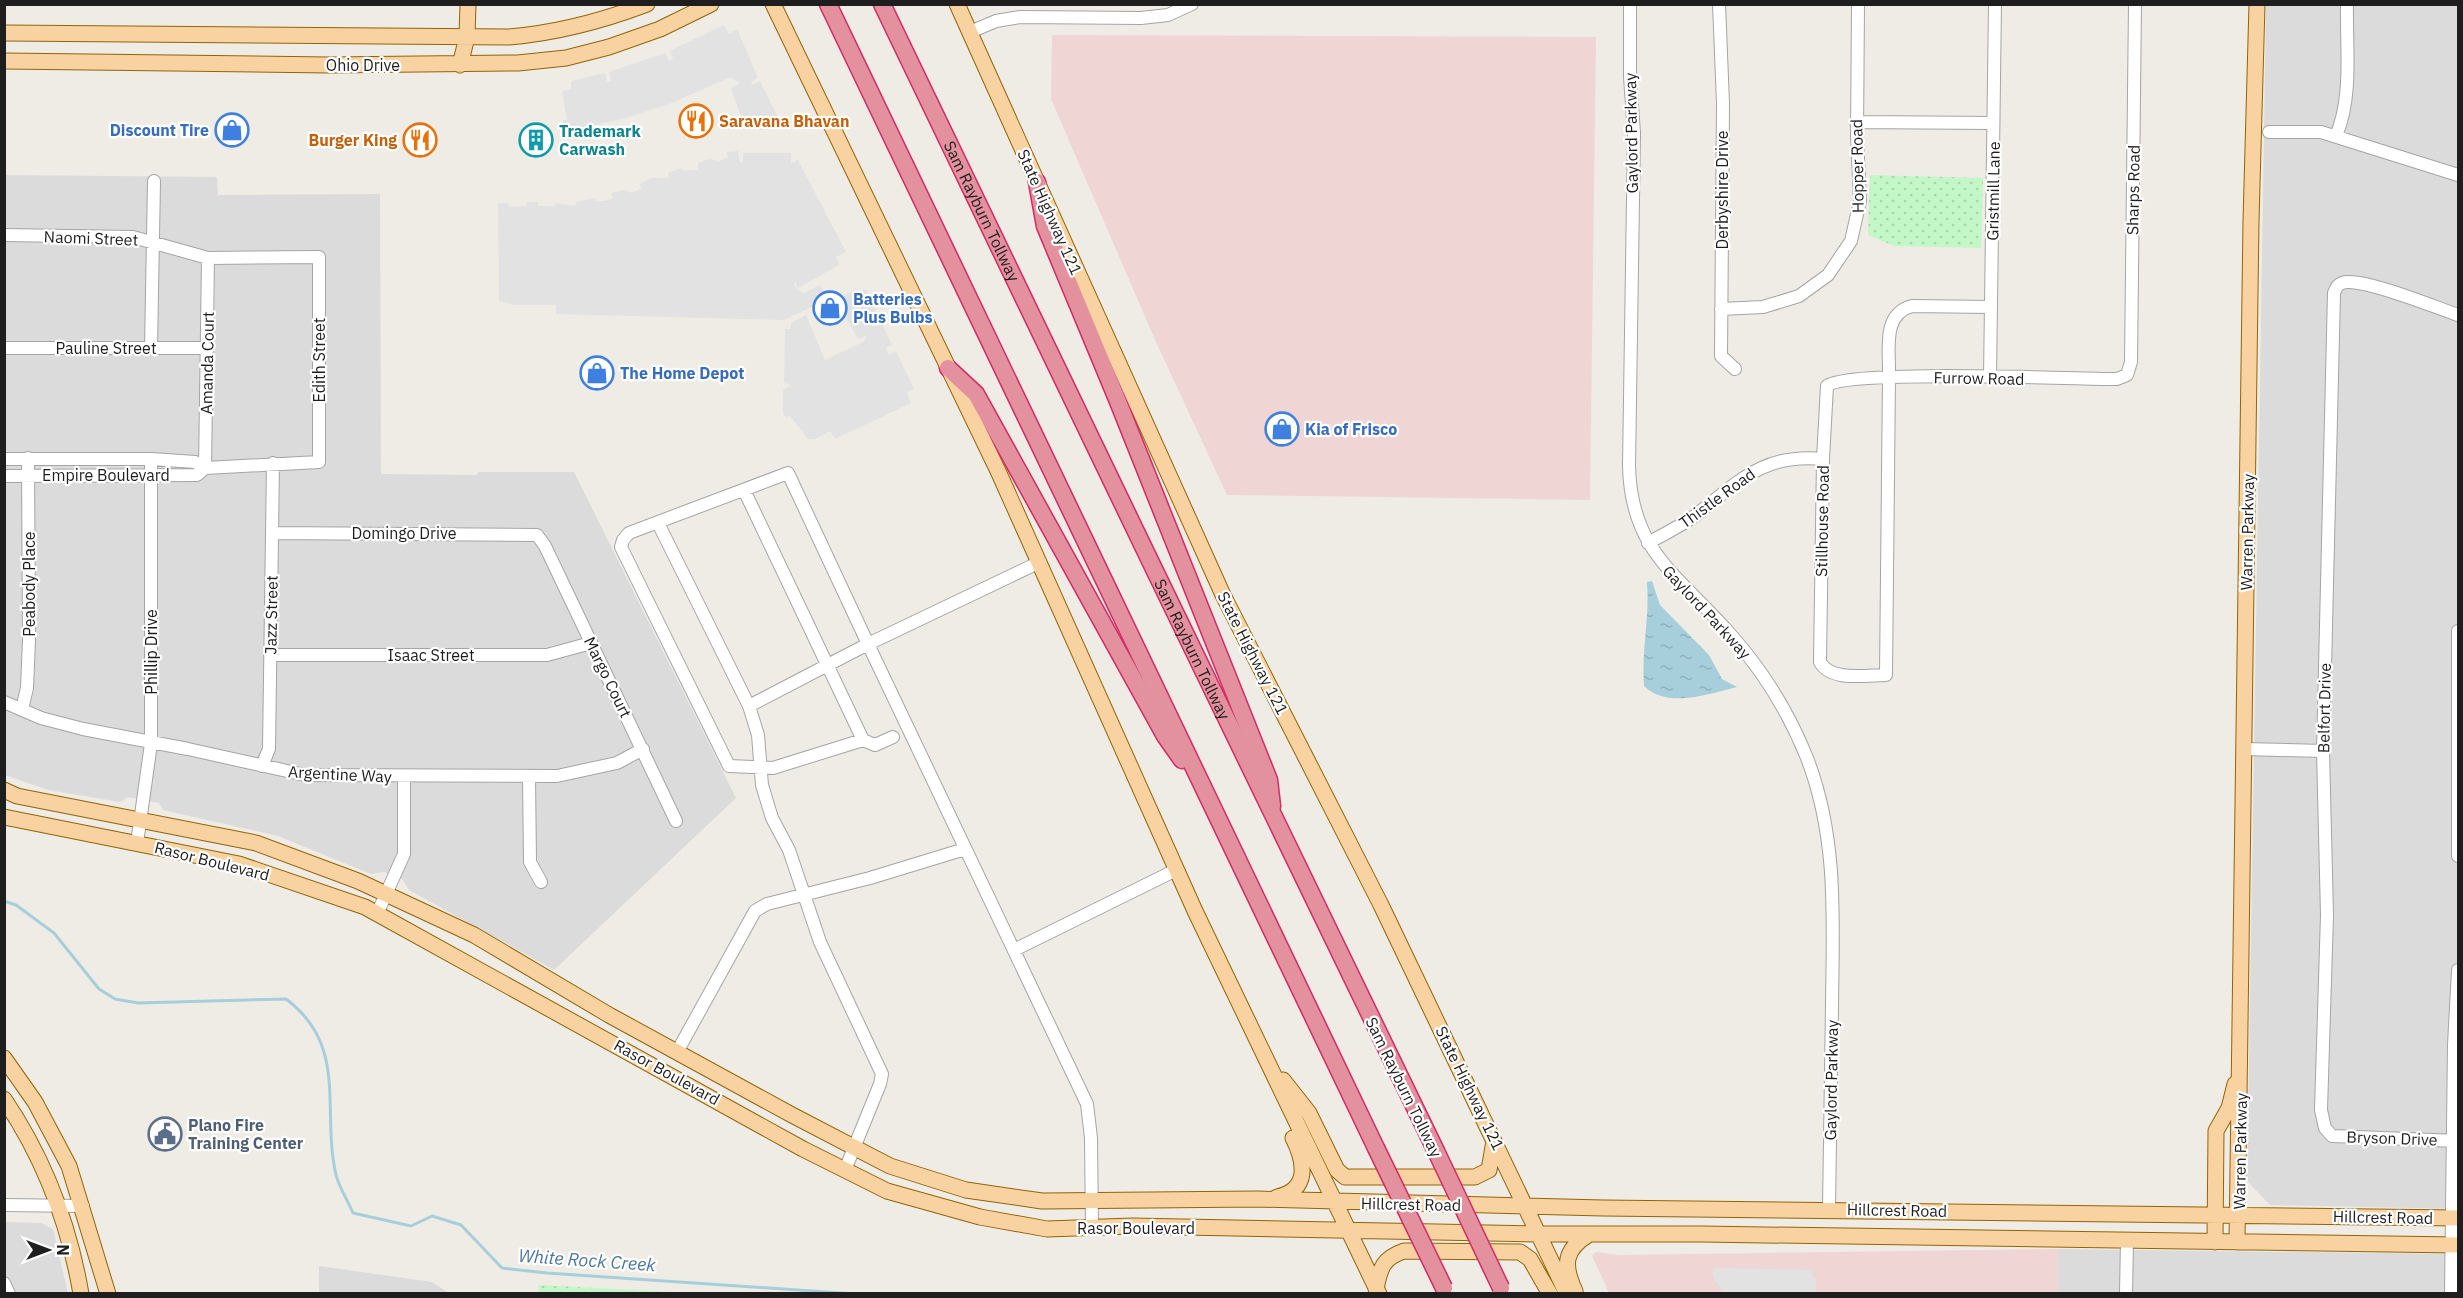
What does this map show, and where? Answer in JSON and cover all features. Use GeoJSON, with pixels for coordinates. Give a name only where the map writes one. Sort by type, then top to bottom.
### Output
{"type":"FeatureCollection","features":[{"type":"Feature","properties":{"kind":"highway"},"geometry":{"type":"LineString","coordinates":[[828,4],[1446,1291]]}},
{"type":"Feature","properties":{"kind":"highway","name":"Sam Rayburn Tollway"},"geometry":{"type":"LineString","coordinates":[[882,4],[1502,1291]]}},
{"type":"Feature","properties":{"kind":"highway"},"geometry":{"type":"LineString","coordinates":[[1037,182],[1045,226],[1117,399],[1269,780],[1274,821]]}},
{"type":"Feature","properties":{"kind":"highway"},"geometry":{"type":"LineString","coordinates":[[948,368],[976,394],[1165,736],[1213,806]]}},
{"type":"Feature","properties":{"kind":"main road"},"geometry":{"type":"LineString","coordinates":[[466,65],[468,4]]}},
{"type":"Feature","properties":{"kind":"main road","name":"Ohio Drive"},"geometry":{"type":"LineString","coordinates":[[4,33],[467,37],[546,33],[600,20],[647,4]]}},
{"type":"Feature","properties":{"kind":"main road","name":"Ohio Drive"},"geometry":{"type":"LineString","coordinates":[[4,61],[466,65],[540,61],[598,50],[660,29],[711,4]]}},
{"type":"Feature","properties":{"kind":"main road"},"geometry":{"type":"LineString","coordinates":[[773,4],[1040,562],[1176,870],[1377,1291]]}},
{"type":"Feature","properties":{"kind":"main road","name":"State Highway 121"},"geometry":{"type":"LineString","coordinates":[[957,4],[1223,595],[1381,905],[1567,1293]]}},
{"type":"Feature","properties":{"kind":"main road","name":"Warren Parkway"},"geometry":{"type":"LineString","coordinates":[[2238,1242],[2243,749],[2257,4]]}},
{"type":"Feature","properties":{"kind":"main road","name":"Rasor Boulevard"},"geometry":{"type":"LineString","coordinates":[[4,790],[17,796],[256,843],[386,894],[474,935],[677,1052],[890,1166],[966,1190],[1042,1200],[1336,1202]]}},
{"type":"Feature","properties":{"kind":"main road","name":"Rasor Boulevard"},"geometry":{"type":"LineString","coordinates":[[4,817],[239,864],[365,907],[845,1170],[887,1191],[958,1213],[1047,1229],[1092,1227],[1348,1228]]}},
{"type":"Feature","properties":{"kind":"main road"},"geometry":{"type":"LineString","coordinates":[[4,1058],[53,1132],[69,1166],[108,1293]]}},
{"type":"Feature","properties":{"kind":"main road"},"geometry":{"type":"LineString","coordinates":[[1266,1059],[1309,1113],[1336,1170],[1345,1177],[1475,1176],[1489,1170],[1494,1140]]}},
{"type":"Feature","properties":{"kind":"main road"},"geometry":{"type":"LineString","coordinates":[[1262,1200],[1290,1194],[1301,1179],[1303,1168],[1302,1157],[1277,1106],[1266,1059]]}},
{"type":"Feature","properties":{"kind":"main road","name":"Warren Parkway"},"geometry":{"type":"LineString","coordinates":[[2215,1242],[2216,1131],[2229,1108],[2241,1060]]}},
{"type":"Feature","properties":{"kind":"main road"},"geometry":{"type":"LineString","coordinates":[[4,1099],[29,1140],[58,1206],[75,1261],[81,1293]]}},
{"type":"Feature","properties":{"kind":"main road","name":"Hillcrest Road"},"geometry":{"type":"LineString","coordinates":[[1336,1202],[1526,1207],[2455,1218]]}},
{"type":"Feature","properties":{"kind":"main road"},"geometry":{"type":"LineString","coordinates":[[1828,1209],[1828,1236]]}},
{"type":"Feature","properties":{"kind":"main road","name":"Hillcrest Road"},"geometry":{"type":"LineString","coordinates":[[1348,1228],[1588,1235],[2455,1245]]}},
{"type":"Feature","properties":{"kind":"main road"},"geometry":{"type":"LineString","coordinates":[[1576,1293],[1568,1277],[1569,1253],[1573,1245],[1588,1235]]}},
{"type":"Feature","properties":{"kind":"main road"},"geometry":{"type":"LineString","coordinates":[[1377,1291],[1380,1267],[1390,1256],[1404,1251],[1520,1252],[1530,1259],[1550,1293]]}},
{"type":"Feature","properties":{"kind":"street"},"geometry":{"type":"LineString","coordinates":[[970,32],[996,21],[1020,17],[1141,18],[1168,15],[1192,4]]}},
{"type":"Feature","properties":{"kind":"street","name":"Gaylord Parkway"},"geometry":{"type":"LineString","coordinates":[[1630,4],[1630,76],[1634,133],[1629,477],[1634,508],[1648,543],[1671,575],[1724,626],[1762,673],[1797,736],[1818,792],[1828,833],[1833,886],[1828,1209]]}},
{"type":"Feature","properties":{"kind":"street","name":"Derbyshire Drive"},"geometry":{"type":"LineString","coordinates":[[1719,4],[1723,103],[1721,356],[1735,369]]}},
{"type":"Feature","properties":{"kind":"street","name":"Hopper Road"},"geometry":{"type":"LineString","coordinates":[[1721,309],[1763,307],[1788,301],[1813,288],[1838,263],[1851,241],[1860,210],[1856,122],[1858,4]]}},
{"type":"Feature","properties":{"kind":"street","name":"Gristmill Lane"},"geometry":{"type":"LineString","coordinates":[[1990,378],[1995,4]]}},
{"type":"Feature","properties":{"kind":"street","name":"Sharps Road"},"geometry":{"type":"LineString","coordinates":[[2127,375],[2131,362],[2135,4]]}},
{"type":"Feature","properties":{"kind":"street"},"geometry":{"type":"LineString","coordinates":[[2336,136],[2343,120],[2346,104],[2347,4]]}},
{"type":"Feature","properties":{"kind":"street"},"geometry":{"type":"LineString","coordinates":[[1856,122],[1993,123]]}},
{"type":"Feature","properties":{"kind":"street"},"geometry":{"type":"LineString","coordinates":[[2269,132],[2321,132],[2458,176]]}},
{"type":"Feature","properties":{"kind":"street"},"geometry":{"type":"LineString","coordinates":[[151,348],[154,181]]}},
{"type":"Feature","properties":{"kind":"street","name":"Naomi Street"},"geometry":{"type":"LineString","coordinates":[[4,235],[133,237],[208,258],[319,257]]}},
{"type":"Feature","properties":{"kind":"street","name":"Edith Street"},"geometry":{"type":"LineString","coordinates":[[319,257],[319,462]]}},
{"type":"Feature","properties":{"kind":"street","name":"Amanda Court"},"geometry":{"type":"LineString","coordinates":[[205,468],[208,258]]}},
{"type":"Feature","properties":{"kind":"street","name":"Belfort Drive"},"geometry":{"type":"LineString","coordinates":[[2328,1131],[2322,1122],[2321,1110],[2327,915],[2323,751],[2334,293],[2339,284],[2360,283],[2458,315]]}},
{"type":"Feature","properties":{"kind":"street"},"geometry":{"type":"LineString","coordinates":[[1889,376],[1890,325],[1900,310],[1915,306],[1991,307]]}},
{"type":"Feature","properties":{"kind":"street","name":"Pauline Street"},"geometry":{"type":"LineString","coordinates":[[4,348],[207,348]]}},
{"type":"Feature","properties":{"kind":"street","name":"Furrow Road"},"geometry":{"type":"LineString","coordinates":[[1830,383],[1843,379],[1889,376],[2117,379],[2127,375]]}},
{"type":"Feature","properties":{"kind":"street","name":"Stillhouse Road"},"geometry":{"type":"LineString","coordinates":[[1830,383],[1825,391],[1820,662],[1826,670],[1837,674],[1886,675],[1889,376]]}},
{"type":"Feature","properties":{"kind":"street","name":"Peabody Place"},"geometry":{"type":"LineString","coordinates":[[22,709],[27,688],[29,640],[28,458]]}},
{"type":"Feature","properties":{"kind":"street","name":"Empire Boulevard"},"geometry":{"type":"LineString","coordinates":[[4,459],[151,459],[195,462],[205,468],[319,462]]}},
{"type":"Feature","properties":{"kind":"street","name":"Phillip Drive"},"geometry":{"type":"LineString","coordinates":[[137,843],[151,744],[151,459]]}},
{"type":"Feature","properties":{"kind":"street","name":"Thistle Road"},"geometry":{"type":"LineString","coordinates":[[1648,543],[1686,522],[1733,483],[1756,469],[1790,459],[1823,459]]}},
{"type":"Feature","properties":{"kind":"street","name":"Jazz Street"},"geometry":{"type":"LineString","coordinates":[[262,766],[269,749],[273,463]]}},
{"type":"Feature","properties":{"kind":"street","name":"Empire Boulevard"},"geometry":{"type":"LineString","coordinates":[[4,476],[197,475],[205,468]]}},
{"type":"Feature","properties":{"kind":"street"},"geometry":{"type":"LineString","coordinates":[[893,737],[875,745],[863,740],[772,768],[729,766],[621,547],[623,540],[629,533],[788,473],[1087,1104],[1091,1138],[1092,1227]]}},
{"type":"Feature","properties":{"kind":"street"},"geometry":{"type":"LineString","coordinates":[[744,490],[829,664],[863,740]]}},
{"type":"Feature","properties":{"kind":"street"},"geometry":{"type":"LineString","coordinates":[[658,523],[749,706],[758,735],[762,785],[772,818],[789,850],[820,942],[882,1074],[845,1170]]}},
{"type":"Feature","properties":{"kind":"street","name":"Domingo Drive"},"geometry":{"type":"LineString","coordinates":[[272,533],[537,534]]}},
{"type":"Feature","properties":{"kind":"street","name":"Margo Court"},"geometry":{"type":"LineString","coordinates":[[537,534],[545,546],[644,749],[676,821]]}},
{"type":"Feature","properties":{"kind":"street"},"geometry":{"type":"LineString","coordinates":[[749,706],[868,644],[1040,562]]}},
{"type":"Feature","properties":{"kind":"street"},"geometry":{"type":"LineString","coordinates":[[2458,632],[2458,856]]}},
{"type":"Feature","properties":{"kind":"street","name":"Isaac Street"},"geometry":{"type":"LineString","coordinates":[[270,655],[547,655],[591,643]]}},
{"type":"Feature","properties":{"kind":"street","name":"Argentine Way"},"geometry":{"type":"LineString","coordinates":[[4,702],[58,723],[305,775],[529,777],[576,774],[617,763],[644,749]]}},
{"type":"Feature","properties":{"kind":"street"},"geometry":{"type":"LineString","coordinates":[[2243,749],[2323,751]]}},
{"type":"Feature","properties":{"kind":"street"},"geometry":{"type":"LineString","coordinates":[[377,914],[404,854],[404,777]]}},
{"type":"Feature","properties":{"kind":"street"},"geometry":{"type":"LineString","coordinates":[[529,777],[530,862],[541,882]]}},
{"type":"Feature","properties":{"kind":"street"},"geometry":{"type":"LineString","coordinates":[[677,1052],[755,911],[767,904],[965,849]]}},
{"type":"Feature","properties":{"kind":"street"},"geometry":{"type":"LineString","coordinates":[[1014,950],[1176,870]]}},
{"type":"Feature","properties":{"kind":"street"},"geometry":{"type":"LineString","coordinates":[[2451,1293],[2455,1245],[2454,1045],[2458,970]]}},
{"type":"Feature","properties":{"kind":"street","name":"Bryson Drive"},"geometry":{"type":"LineString","coordinates":[[2328,1131],[2332,1136],[2456,1141]]}},
{"type":"Feature","properties":{"kind":"street"},"geometry":{"type":"LineString","coordinates":[[4,1205],[83,1206]]}},
{"type":"Feature","properties":{"kind":"street"},"geometry":{"type":"LineString","coordinates":[[2126,1293],[2127,1240]]}},
{"type":"Feature","properties":{"kind":"street"},"geometry":{"type":"LineString","coordinates":[[5,1283],[9,1293]]}},
{"type":"Feature","properties":{"kind":"shaded area"},"geometry":{"type":"Polygon","coordinates":[[[2266,5],[2458,5],[2458,1209],[2270,1205],[2247,1181],[2266,5]]]}},
{"type":"Feature","properties":{"kind":"shaded area"},"geometry":{"type":"Polygon","coordinates":[[[724,25],[729,34],[737,29],[758,78],[751,82],[752,85],[760,81],[782,125],[759,131],[755,118],[743,123],[731,88],[740,84],[731,77],[669,104],[622,119],[563,132],[563,120],[567,120],[562,91],[571,89],[571,81],[605,73],[607,82],[611,81],[609,72],[665,53],[669,61],[673,59],[670,51],[724,25]]]}},
{"type":"Feature","properties":{"kind":"shaded area"},"geometry":{"type":"Polygon","coordinates":[[[1052,35],[1596,37],[1590,500],[1227,495],[1156,342],[1051,99],[1052,35]]]}},
{"type":"Feature","properties":{"kind":"shaded area"},"geometry":{"type":"Polygon","coordinates":[[[738,151],[740,162],[743,162],[743,153],[791,153],[791,163],[798,160],[846,252],[836,257],[839,265],[798,288],[795,282],[794,286],[803,294],[820,285],[828,299],[784,320],[556,314],[556,305],[514,305],[499,301],[498,203],[508,203],[509,207],[527,206],[527,202],[538,202],[538,206],[555,206],[555,203],[575,206],[576,202],[596,198],[595,201],[605,201],[613,198],[611,193],[623,190],[632,193],[642,188],[639,184],[652,178],[669,178],[668,173],[681,168],[681,170],[698,170],[698,163],[709,159],[719,161],[728,157],[727,152],[738,151]]]}},
{"type":"Feature","properties":{"kind":"shaded area"},"geometry":{"type":"Polygon","coordinates":[[[5,175],[217,177],[218,195],[380,194],[381,474],[477,475],[478,472],[574,472],[736,798],[554,970],[409,890],[402,879],[384,872],[371,874],[278,836],[163,810],[159,803],[128,797],[120,802],[48,790],[5,775],[5,175]]]}},
{"type":"Feature","properties":{"kind":"shaded area"},"geometry":{"type":"Polygon","coordinates":[[[856,288],[858,293],[866,289],[892,345],[886,348],[889,355],[896,351],[914,389],[907,393],[911,403],[835,439],[830,431],[815,439],[808,439],[790,416],[787,418],[783,414],[783,390],[792,385],[784,383],[785,329],[791,329],[791,323],[806,315],[825,360],[865,341],[866,336],[858,339],[837,301],[856,288]]]}},
{"type":"Feature","properties":{"kind":"shaded area"},"geometry":{"type":"Polygon","coordinates":[[[5,1222],[41,1223],[53,1229],[68,1293],[5,1294],[5,1222]]]}},
{"type":"Feature","properties":{"kind":"shaded area"},"geometry":{"type":"Polygon","coordinates":[[[2058,1249],[2458,1254],[2458,1293],[2058,1294],[2058,1249]]]}},
{"type":"Feature","properties":{"kind":"shaded area"},"geometry":{"type":"Polygon","coordinates":[[[2058,1249],[2058,1293],[1609,1293],[1592,1256],[1596,1252],[1618,1255],[2058,1249]]]}},
{"type":"Feature","properties":{"kind":"shaded area"},"geometry":{"type":"Polygon","coordinates":[[[319,1266],[432,1282],[449,1293],[319,1293],[319,1266]]]}},
{"type":"Feature","properties":{"kind":"shaded area"},"geometry":{"type":"Polygon","coordinates":[[[1713,1268],[1813,1270],[1813,1278],[1816,1279],[1816,1293],[1721,1293],[1713,1277],[1713,1268]]]}},
{"type":"Feature","properties":{"kind":"green space"},"geometry":{"type":"Polygon","coordinates":[[[1870,175],[1983,178],[1981,248],[1894,246],[1868,235],[1870,175]]]}},
{"type":"Feature","properties":{"kind":"green space"},"geometry":{"type":"Polygon","coordinates":[[[539,1285],[692,1293],[538,1293],[539,1285]]]}},
{"type":"Feature","properties":{"kind":"water"},"geometry":{"type":"Polygon","coordinates":[[[1652,581],[1660,605],[1709,655],[1722,679],[1737,687],[1701,696],[1676,698],[1653,693],[1644,686],[1647,582],[1652,581]]]}},
{"type":"Feature","properties":{"kind":"waterway","name":"White Rock Creek"},"geometry":{"type":"LineString","coordinates":[[4,901],[16,905],[54,933],[99,989],[115,999],[138,1003],[286,999],[306,1017],[318,1037],[326,1058],[332,1150],[336,1175],[353,1213],[411,1226],[432,1216],[461,1225],[502,1268],[856,1294]]}},
{"type":"Feature","properties":{"kind":"place","name":"Saravana Bhavan"},"geometry":{"type":"Point","coordinates":[696,121]}},
{"type":"Feature","properties":{"kind":"place","name":"Discount Tire"},"geometry":{"type":"Point","coordinates":[232,130]}},
{"type":"Feature","properties":{"kind":"place","name":"Burger King"},"geometry":{"type":"Point","coordinates":[420,140]}},
{"type":"Feature","properties":{"kind":"place","name":"Trademark Carwash"},"geometry":{"type":"Point","coordinates":[536,140]}},
{"type":"Feature","properties":{"kind":"place","name":"Batteries Plus Bulbs"},"geometry":{"type":"Point","coordinates":[830,308]}},
{"type":"Feature","properties":{"kind":"place","name":"The Home Depot"},"geometry":{"type":"Point","coordinates":[597,373]}},
{"type":"Feature","properties":{"kind":"place","name":"Kia of Frisco"},"geometry":{"type":"Point","coordinates":[1282,429]}},
{"type":"Feature","properties":{"kind":"place","name":"Plano Fire Training Center"},"geometry":{"type":"Point","coordinates":[165,1134]}}]}
